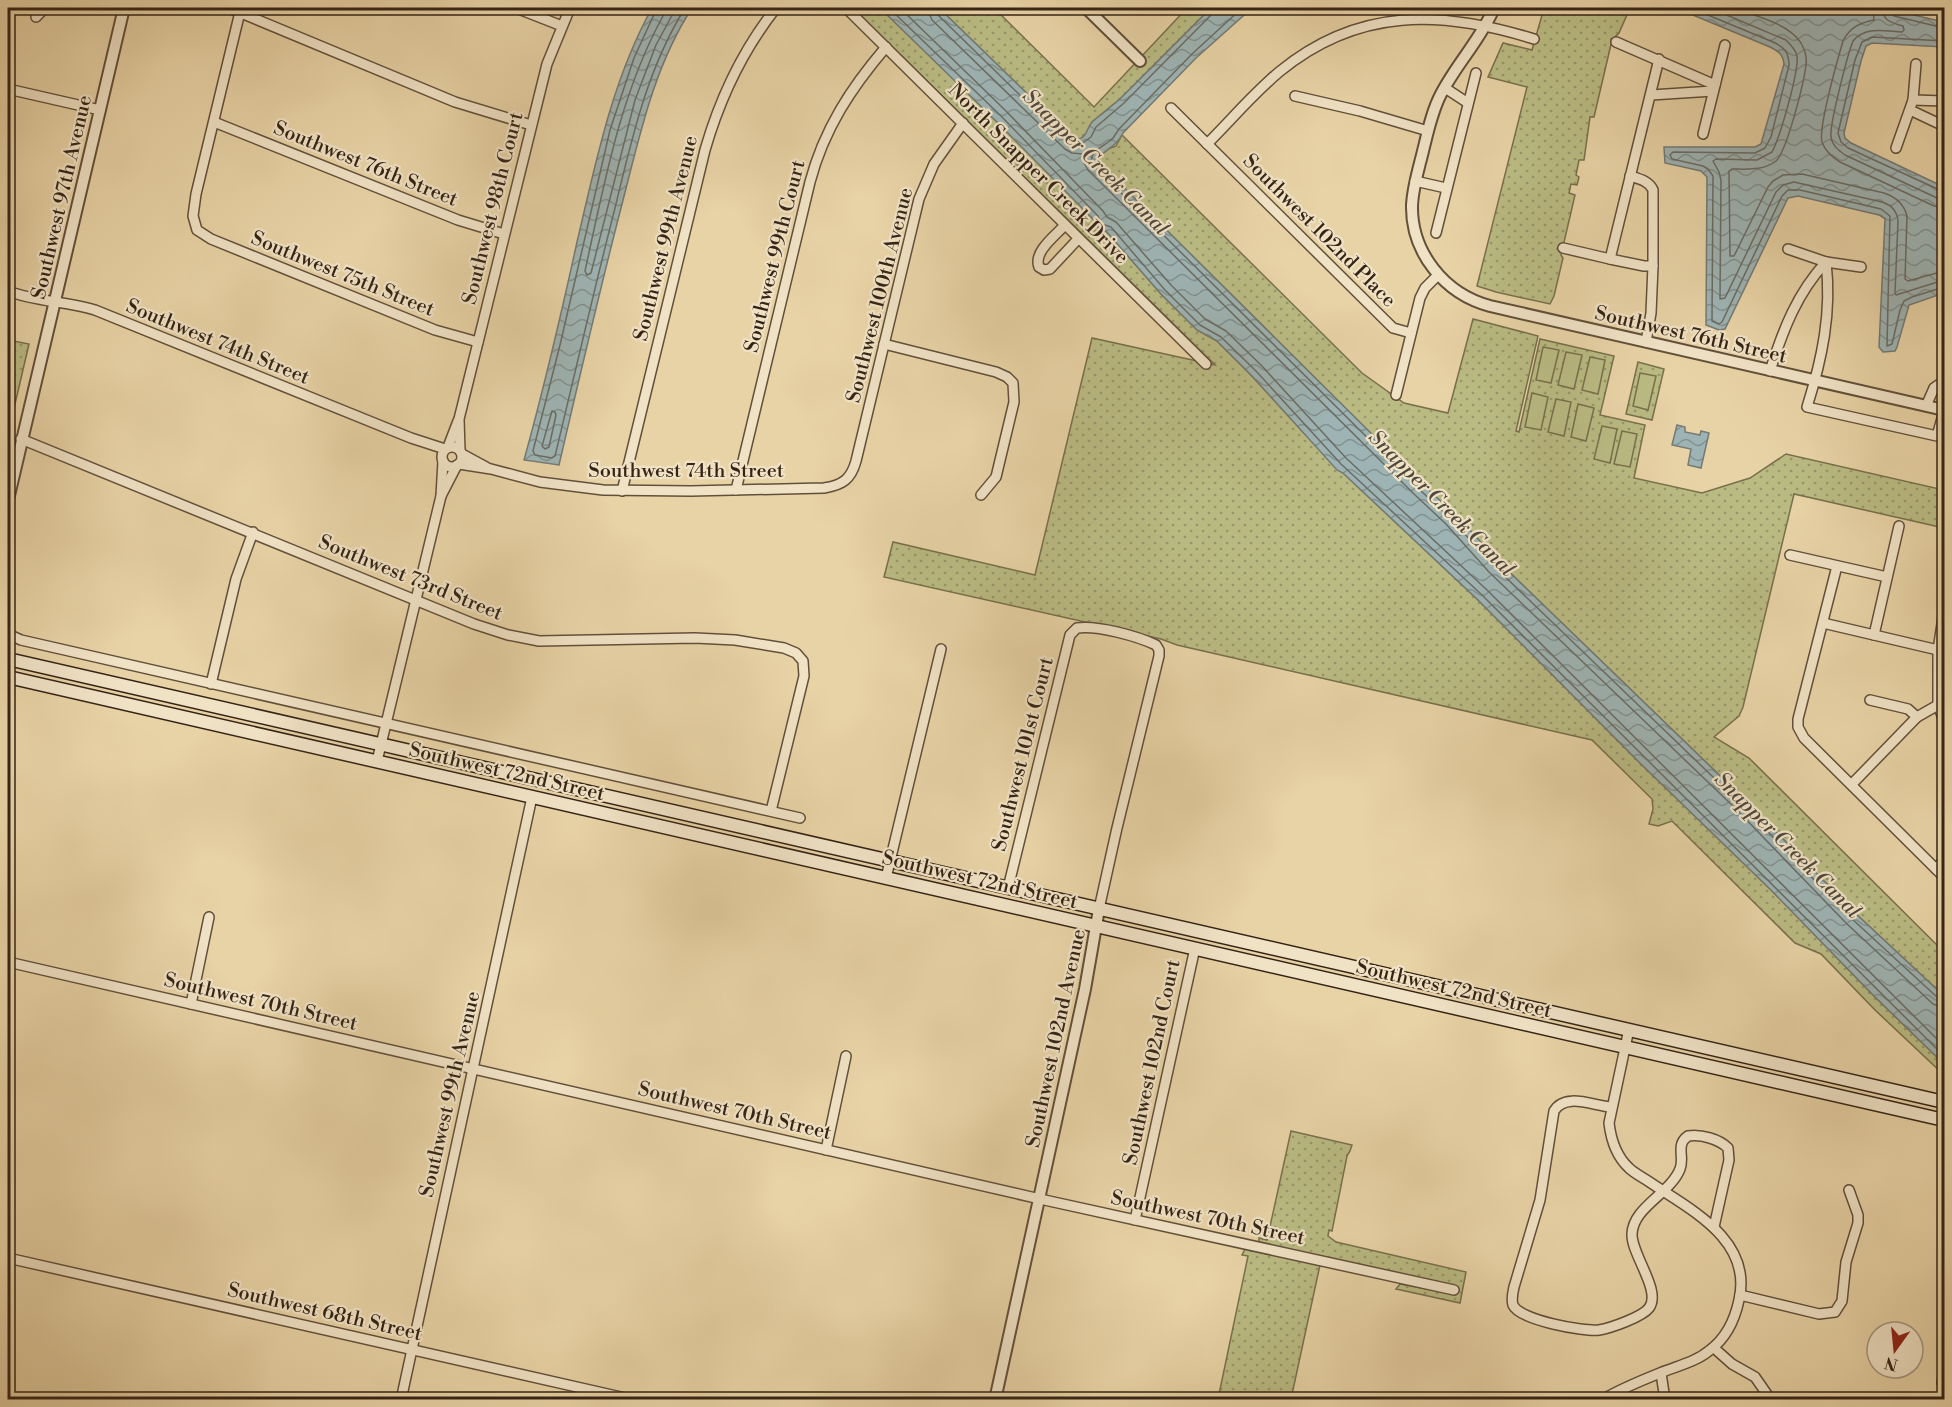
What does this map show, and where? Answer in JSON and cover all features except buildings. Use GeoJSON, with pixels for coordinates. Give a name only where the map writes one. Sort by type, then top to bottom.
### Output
{"type":"FeatureCollection","features":[{"type":"Feature","properties":{"kind":"main road","name":"Southwest 72nd Street"},"geometry":{"type":"LineString","coordinates":[[8,659],[672,813],[1944,1102]]}},
{"type":"Feature","properties":{"kind":"main road","name":"Southwest 72nd Street"},"geometry":{"type":"LineString","coordinates":[[8,677],[1944,1120]]}},
{"type":"Feature","properties":{"kind":"main road"},"geometry":{"type":"LineString","coordinates":[[201,721],[205,705]]}},
{"type":"Feature","properties":{"kind":"main road"},"geometry":{"type":"LineString","coordinates":[[532,797],[536,781]]}},
{"type":"Feature","properties":{"kind":"main road"},"geometry":{"type":"LineString","coordinates":[[668,828],[672,813]]}},
{"type":"Feature","properties":{"kind":"main road"},"geometry":{"type":"LineString","coordinates":[[760,849],[764,833]]}},
{"type":"Feature","properties":{"kind":"main road"},"geometry":{"type":"LineString","coordinates":[[1336,981],[1362,975],[1370,970]]}},
{"type":"Feature","properties":{"kind":"main road"},"geometry":{"type":"LineString","coordinates":[[1508,1020],[1512,1003]]}},
{"type":"Feature","properties":{"kind":"main road"},"geometry":{"type":"LineString","coordinates":[[1780,1082],[1784,1065]]}},
{"type":"Feature","properties":{"kind":"main road"},"geometry":{"type":"LineString","coordinates":[[1881,1105],[1884,1088]]}},
{"type":"Feature","properties":{"kind":"street"},"geometry":{"type":"LineString","coordinates":[[36,17],[45,8]]}},
{"type":"Feature","properties":{"kind":"street","name":"Southwest 97th Avenue"},"geometry":{"type":"LineString","coordinates":[[8,500],[124,8]]}},
{"type":"Feature","properties":{"kind":"street"},"geometry":{"type":"LineString","coordinates":[[229,8],[455,102],[531,125]]}},
{"type":"Feature","properties":{"kind":"street"},"geometry":{"type":"LineString","coordinates":[[516,8],[562,26]]}},
{"type":"Feature","properties":{"kind":"street","name":"Southwest 98th Court"},"geometry":{"type":"LineString","coordinates":[[377,761],[441,496],[445,454],[459,419],[547,64],[570,8]]}},
{"type":"Feature","properties":{"kind":"street","name":"Southwest 99th Avenue"},"geometry":{"type":"LineString","coordinates":[[622,491],[715,116],[740,60],[776,8]]}},
{"type":"Feature","properties":{"kind":"street","name":"North Snapper Creek Drive"},"geometry":{"type":"LineString","coordinates":[[846,8],[1206,364]]}},
{"type":"Feature","properties":{"kind":"street"},"geometry":{"type":"LineString","coordinates":[[1438,275],[1422,250],[1414,229],[1412,208],[1415,181],[1428,131],[1445,88],[1486,26],[1494,8]]}},
{"type":"Feature","properties":{"kind":"street"},"geometry":{"type":"LineString","coordinates":[[1094,10],[1140,61]]}},
{"type":"Feature","properties":{"kind":"street"},"geometry":{"type":"LineString","coordinates":[[214,122],[240,12]]}},
{"type":"Feature","properties":{"kind":"street"},"geometry":{"type":"LineString","coordinates":[[1208,144],[1278,73],[1302,55],[1335,38],[1372,25],[1418,19],[1447,19],[1486,26],[1534,39]]}},
{"type":"Feature","properties":{"kind":"street"},"geometry":{"type":"LineString","coordinates":[[1616,42],[1659,59],[1714,88]]}},
{"type":"Feature","properties":{"kind":"street"},"geometry":{"type":"LineString","coordinates":[[1703,134],[1725,45]]}},
{"type":"Feature","properties":{"kind":"street","name":"Southwest 99th Court"},"geometry":{"type":"LineString","coordinates":[[736,490],[819,152],[830,125],[846,99],[886,47]]}},
{"type":"Feature","properties":{"kind":"street"},"geometry":{"type":"LineString","coordinates":[[1610,259],[1659,59]]}},
{"type":"Feature","properties":{"kind":"street"},"geometry":{"type":"LineString","coordinates":[[1896,148],[1913,100],[1916,64]]}},
{"type":"Feature","properties":{"kind":"street"},"geometry":{"type":"LineString","coordinates":[[1436,232],[1476,73]]}},
{"type":"Feature","properties":{"kind":"street"},"geometry":{"type":"LineString","coordinates":[[1445,88],[1468,103]]}},
{"type":"Feature","properties":{"kind":"street"},"geometry":{"type":"LineString","coordinates":[[1651,95],[1714,88]]}},
{"type":"Feature","properties":{"kind":"street"},"geometry":{"type":"LineString","coordinates":[[8,89],[100,110]]}},
{"type":"Feature","properties":{"kind":"street"},"geometry":{"type":"LineString","coordinates":[[1295,96],[1360,111],[1428,131]]}},
{"type":"Feature","properties":{"kind":"street"},"geometry":{"type":"LineString","coordinates":[[1913,100],[1944,101]]}},
{"type":"Feature","properties":{"kind":"street","name":"Southwest 102nd Place"},"geometry":{"type":"LineString","coordinates":[[1171,108],[1393,328],[1411,333]]}},
{"type":"Feature","properties":{"kind":"street"},"geometry":{"type":"LineString","coordinates":[[1910,110],[1944,126]]}},
{"type":"Feature","properties":{"kind":"street","name":"Southwest 75th Street"},"geometry":{"type":"LineString","coordinates":[[214,122],[195,202],[194,222],[197,230],[211,239],[420,324],[478,342]]}},
{"type":"Feature","properties":{"kind":"street","name":"Southwest 76th Street"},"geometry":{"type":"LineString","coordinates":[[214,122],[458,220],[504,234]]}},
{"type":"Feature","properties":{"kind":"street","name":"Southwest 100th Avenue"},"geometry":{"type":"LineString","coordinates":[[845,482],[854,468],[923,188],[934,164],[963,123]]}},
{"type":"Feature","properties":{"kind":"street"},"geometry":{"type":"LineString","coordinates":[[1630,176],[1645,181],[1651,185],[1653,190],[1653,266],[1646,342]]}},
{"type":"Feature","properties":{"kind":"street"},"geometry":{"type":"LineString","coordinates":[[1415,181],[1446,189]]}},
{"type":"Feature","properties":{"kind":"street"},"geometry":{"type":"LineString","coordinates":[[1065,225],[1039,255],[1037,261],[1039,267],[1044,270],[1050,269],[1078,239]]}},
{"type":"Feature","properties":{"kind":"street"},"geometry":{"type":"LineString","coordinates":[[1563,248],[1653,266]]}},
{"type":"Feature","properties":{"kind":"street"},"geometry":{"type":"LineString","coordinates":[[1788,249],[1826,262],[1861,267]]}},
{"type":"Feature","properties":{"kind":"street"},"geometry":{"type":"LineString","coordinates":[[1770,370],[1780,340],[1800,297],[1809,281],[1826,262]]}},
{"type":"Feature","properties":{"kind":"street"},"geometry":{"type":"LineString","coordinates":[[1826,262],[1829,287],[1826,334],[1807,407],[1937,436],[1944,410]]}},
{"type":"Feature","properties":{"kind":"street","name":"Southwest 76th Street"},"geometry":{"type":"LineString","coordinates":[[1438,275],[1464,296],[1485,305],[1944,410]]}},
{"type":"Feature","properties":{"kind":"street","name":"Southwest 102nd Place"},"geometry":{"type":"LineString","coordinates":[[1396,395],[1422,293],[1438,275]]}},
{"type":"Feature","properties":{"kind":"street","name":"Southwest 74th Street"},"geometry":{"type":"LineString","coordinates":[[8,291],[32,299],[69,303],[95,310],[411,438],[445,454]]}},
{"type":"Feature","properties":{"kind":"street"},"geometry":{"type":"LineString","coordinates":[[884,344],[996,372],[1010,379],[1014,387],[1014,402],[999,466],[996,477],[981,495]]}},
{"type":"Feature","properties":{"kind":"street"},"geometry":{"type":"LineString","coordinates":[[1926,406],[1934,388],[1944,381]]}},
{"type":"Feature","properties":{"kind":"street","name":"Southwest 98th Court"},"geometry":{"type":"LineString","coordinates":[[459,419],[461,452]]}},
{"type":"Feature","properties":{"kind":"street","name":"Southwest 73rd Street"},"geometry":{"type":"LineString","coordinates":[[21,439],[480,626],[518,638],[568,641],[712,638],[784,648],[796,653],[803,661],[803,682],[771,811]]}},
{"type":"Feature","properties":{"kind":"street"},"geometry":{"type":"LineString","coordinates":[[455,447],[461,452],[462,459],[458,465],[451,467],[445,454],[455,447]]}},
{"type":"Feature","properties":{"kind":"street","name":"Southwest 74th Street"},"geometry":{"type":"LineString","coordinates":[[461,452],[491,469]]}},
{"type":"Feature","properties":{"kind":"street","name":"Southwest 98th Court"},"geometry":{"type":"LineString","coordinates":[[441,496],[458,465]]}},
{"type":"Feature","properties":{"kind":"street","name":"Southwest 74th Street"},"geometry":{"type":"LineString","coordinates":[[458,465],[491,469],[550,484],[622,491],[824,488],[845,482]]}},
{"type":"Feature","properties":{"kind":"street"},"geometry":{"type":"LineString","coordinates":[[1874,635],[1899,526]]}},
{"type":"Feature","properties":{"kind":"street"},"geometry":{"type":"LineString","coordinates":[[211,684],[236,579],[253,532]]}},
{"type":"Feature","properties":{"kind":"street"},"geometry":{"type":"LineString","coordinates":[[1790,555],[1887,577]]}},
{"type":"Feature","properties":{"kind":"street"},"geometry":{"type":"LineString","coordinates":[[1837,566],[1798,718],[1798,726],[1804,738],[1944,877]]}},
{"type":"Feature","properties":{"kind":"street"},"geometry":{"type":"LineString","coordinates":[[1944,612],[1938,650],[1938,705],[1944,721]]}},
{"type":"Feature","properties":{"kind":"street"},"geometry":{"type":"LineString","coordinates":[[1823,623],[1938,650]]}},
{"type":"Feature","properties":{"kind":"street","name":"Southwest 102nd Avenue"},"geometry":{"type":"LineString","coordinates":[[995,1400],[1085,989],[1099,909],[1159,650],[1156,645],[1121,634],[1090,627],[1074,629]]}},
{"type":"Feature","properties":{"kind":"street","name":"Southwest 101st Court"},"geometry":{"type":"LineString","coordinates":[[1008,888],[1068,643],[1074,629]]}},
{"type":"Feature","properties":{"kind":"street","name":"Southwest 72nd Street"},"geometry":{"type":"LineString","coordinates":[[8,634],[21,640],[800,818]]}},
{"type":"Feature","properties":{"kind":"street"},"geometry":{"type":"LineString","coordinates":[[886,878],[941,649]]}},
{"type":"Feature","properties":{"kind":"street"},"geometry":{"type":"LineString","coordinates":[[1870,700],[1908,709],[1917,717]]}},
{"type":"Feature","properties":{"kind":"street"},"geometry":{"type":"LineString","coordinates":[[1852,784],[1917,717],[1938,705]]}},
{"type":"Feature","properties":{"kind":"street","name":"Southwest 99th Avenue"},"geometry":{"type":"LineString","coordinates":[[401,1400],[532,797]]}},
{"type":"Feature","properties":{"kind":"street"},"geometry":{"type":"LineString","coordinates":[[1936,869],[1944,860]]}},
{"type":"Feature","properties":{"kind":"street"},"geometry":{"type":"LineString","coordinates":[[191,1004],[209,917]]}},
{"type":"Feature","properties":{"kind":"street","name":"Southwest 102nd Court"},"geometry":{"type":"LineString","coordinates":[[1135,1220],[1195,948]]}},
{"type":"Feature","properties":{"kind":"street","name":"Southwest 70th Street"},"geometry":{"type":"LineString","coordinates":[[8,962],[1040,1199],[1454,1290]]}},
{"type":"Feature","properties":{"kind":"street"},"geometry":{"type":"LineString","coordinates":[[1602,1400],[1624,1388],[1697,1358],[1714,1348],[1733,1321],[1740,1295],[1740,1271],[1730,1245],[1698,1214],[1629,1168],[1616,1152],[1610,1137],[1609,1123],[1629,1029]]}},
{"type":"Feature","properties":{"kind":"street"},"geometry":{"type":"LineString","coordinates":[[826,1150],[846,1056]]}},
{"type":"Feature","properties":{"kind":"street"},"geometry":{"type":"LineString","coordinates":[[1611,1107],[1571,1101],[1559,1104],[1554,1111],[1539,1200],[1512,1299],[1514,1307],[1520,1313],[1533,1318],[1592,1330],[1610,1327],[1644,1312],[1651,1305],[1652,1291],[1633,1244],[1633,1228],[1648,1203],[1665,1192],[1682,1167],[1680,1149],[1684,1138],[1694,1135],[1724,1144],[1728,1148],[1729,1160],[1714,1227]]}},
{"type":"Feature","properties":{"kind":"street"},"geometry":{"type":"LineString","coordinates":[[1740,1295],[1820,1314],[1835,1312],[1842,1301],[1846,1262],[1858,1222],[1858,1215],[1849,1190]]}},
{"type":"Feature","properties":{"kind":"street","name":"Southwest 68th Street"},"geometry":{"type":"LineString","coordinates":[[8,1258],[634,1400]]}},
{"type":"Feature","properties":{"kind":"street"},"geometry":{"type":"LineString","coordinates":[[1714,1348],[1732,1364],[1755,1377],[1771,1400]]}},
{"type":"Feature","properties":{"kind":"street"},"geometry":{"type":"LineString","coordinates":[[1942,1383],[1944,1371]]}},
{"type":"Feature","properties":{"kind":"street"},"geometry":{"type":"LineString","coordinates":[[1660,1373],[1665,1400]]}},
{"type":"Feature","properties":{"kind":"green space"},"geometry":{"type":"Polygon","coordinates":[[[853,8],[880,8],[961,86],[1094,220],[1095,224],[1106,231],[1161,294],[1197,330],[1217,341],[1337,469],[1477,599],[1944,1064],[1944,1075],[1874,1009],[1821,954],[1795,943],[1672,821],[1658,826],[1649,824],[1653,809],[1652,799],[1592,740],[884,577],[893,542],[1035,575],[1092,338],[1215,365],[853,8]]]}},
{"type":"Feature","properties":{"kind":"green space"},"geometry":{"type":"Polygon","coordinates":[[[939,8],[994,8],[1094,107],[1187,8],[1211,8],[1120,99],[1092,122],[1081,139],[1075,140],[939,8]]]}},
{"type":"Feature","properties":{"kind":"green space"},"geometry":{"type":"Polygon","coordinates":[[[1544,8],[1630,8],[1619,33],[1612,40],[1594,117],[1590,117],[1584,160],[1579,160],[1577,185],[1571,184],[1569,193],[1575,195],[1561,255],[1563,258],[1550,304],[1477,286],[1527,87],[1488,77],[1503,43],[1532,50],[1544,8]]]}},
{"type":"Feature","properties":{"kind":"green space"},"geometry":{"type":"Polygon","coordinates":[[[1122,135],[1362,373],[1404,403],[1448,413],[1473,319],[1538,336],[1516,431],[1519,432],[1540,339],[1614,356],[1600,415],[1645,425],[1634,478],[1702,493],[1750,478],[1786,454],[1944,490],[1944,528],[1794,494],[1743,707],[1739,716],[1714,737],[1749,758],[1944,952],[1944,996],[1855,913],[1744,799],[1499,562],[1455,514],[1423,485],[1096,160],[1108,149],[1116,146],[1122,135]]]}},
{"type":"Feature","properties":{"kind":"green space"},"geometry":{"type":"Polygon","coordinates":[[[8,340],[29,344],[8,434],[8,340]]]}},
{"type":"Feature","properties":{"kind":"green space"},"geometry":{"type":"Polygon","coordinates":[[[1543,347],[1559,350],[1551,383],[1536,380],[1543,347]]]}},
{"type":"Feature","properties":{"kind":"green space"},"geometry":{"type":"Polygon","coordinates":[[[1566,352],[1582,355],[1574,389],[1558,385],[1566,352]]]}},
{"type":"Feature","properties":{"kind":"green space"},"geometry":{"type":"Polygon","coordinates":[[[1590,357],[1605,360],[1598,394],[1582,390],[1590,357]]]}},
{"type":"Feature","properties":{"kind":"green space"},"geometry":{"type":"Polygon","coordinates":[[[1638,362],[1664,369],[1652,420],[1626,414],[1638,362]]]}},
{"type":"Feature","properties":{"kind":"green space"},"geometry":{"type":"Polygon","coordinates":[[[1640,373],[1656,376],[1648,410],[1633,406],[1640,373]]]}},
{"type":"Feature","properties":{"kind":"green space"},"geometry":{"type":"Polygon","coordinates":[[[1532,393],[1548,397],[1541,430],[1525,427],[1532,393]]]}},
{"type":"Feature","properties":{"kind":"green space"},"geometry":{"type":"Polygon","coordinates":[[[1556,399],[1571,402],[1564,436],[1548,432],[1556,399]]]}},
{"type":"Feature","properties":{"kind":"green space"},"geometry":{"type":"Polygon","coordinates":[[[1578,404],[1594,408],[1586,441],[1571,437],[1578,404]]]}},
{"type":"Feature","properties":{"kind":"green space"},"geometry":{"type":"Polygon","coordinates":[[[1602,426],[1617,429],[1610,463],[1594,459],[1602,426]]]}},
{"type":"Feature","properties":{"kind":"green space"},"geometry":{"type":"Polygon","coordinates":[[[1622,431],[1637,434],[1630,467],[1614,464],[1622,431]]]}},
{"type":"Feature","properties":{"kind":"green space"},"geometry":{"type":"Polygon","coordinates":[[[1291,1131],[1352,1145],[1347,1156],[1332,1231],[1329,1230],[1328,1236],[1336,1242],[1466,1272],[1460,1303],[1396,1289],[1400,1284],[1454,1294],[1259,1243],[1259,1238],[1267,1240],[1291,1131]]]}},
{"type":"Feature","properties":{"kind":"green space"},"geometry":{"type":"Polygon","coordinates":[[[1245,1249],[1320,1265],[1291,1399],[1218,1399],[1248,1256],[1242,1255],[1245,1249]]]}},
{"type":"Feature","properties":{"kind":"water"},"geometry":{"type":"Polygon","coordinates":[[[652,8],[692,8],[667,55],[641,130],[559,465],[524,460],[607,122],[626,64],[652,8]]]}},
{"type":"Feature","properties":{"kind":"water","name":"Snapper Creek Canal"},"geometry":{"type":"Polygon","coordinates":[[[880,8],[939,8],[1075,140],[1085,135],[1092,122],[1120,99],[1211,8],[1252,8],[1196,58],[1096,160],[1423,485],[1455,514],[1499,562],[1744,799],[1855,913],[1944,996],[1944,1064],[1477,599],[1343,473],[1337,470],[1251,375],[1217,341],[1197,330],[1161,294],[1106,231],[1098,228],[1094,220],[996,121],[880,8]]]}},
{"type":"Feature","properties":{"kind":"water"},"geometry":{"type":"Polygon","coordinates":[[[1676,8],[1884,8],[1944,22],[1944,47],[1872,43],[1866,46],[1844,133],[1845,138],[1851,143],[1944,187],[1944,293],[1909,305],[1895,351],[1883,352],[1879,347],[1885,219],[1879,215],[1798,196],[1788,198],[1725,329],[1719,330],[1706,325],[1707,177],[1701,171],[1665,163],[1664,147],[1755,147],[1761,144],[1784,64],[1781,55],[1773,48],[1676,8]]]}},
{"type":"Feature","properties":{"kind":"water"},"geometry":{"type":"Polygon","coordinates":[[[1677,425],[1685,427],[1685,432],[1700,435],[1701,431],[1709,433],[1701,468],[1688,465],[1691,449],[1672,445],[1677,425]]]}}]}
